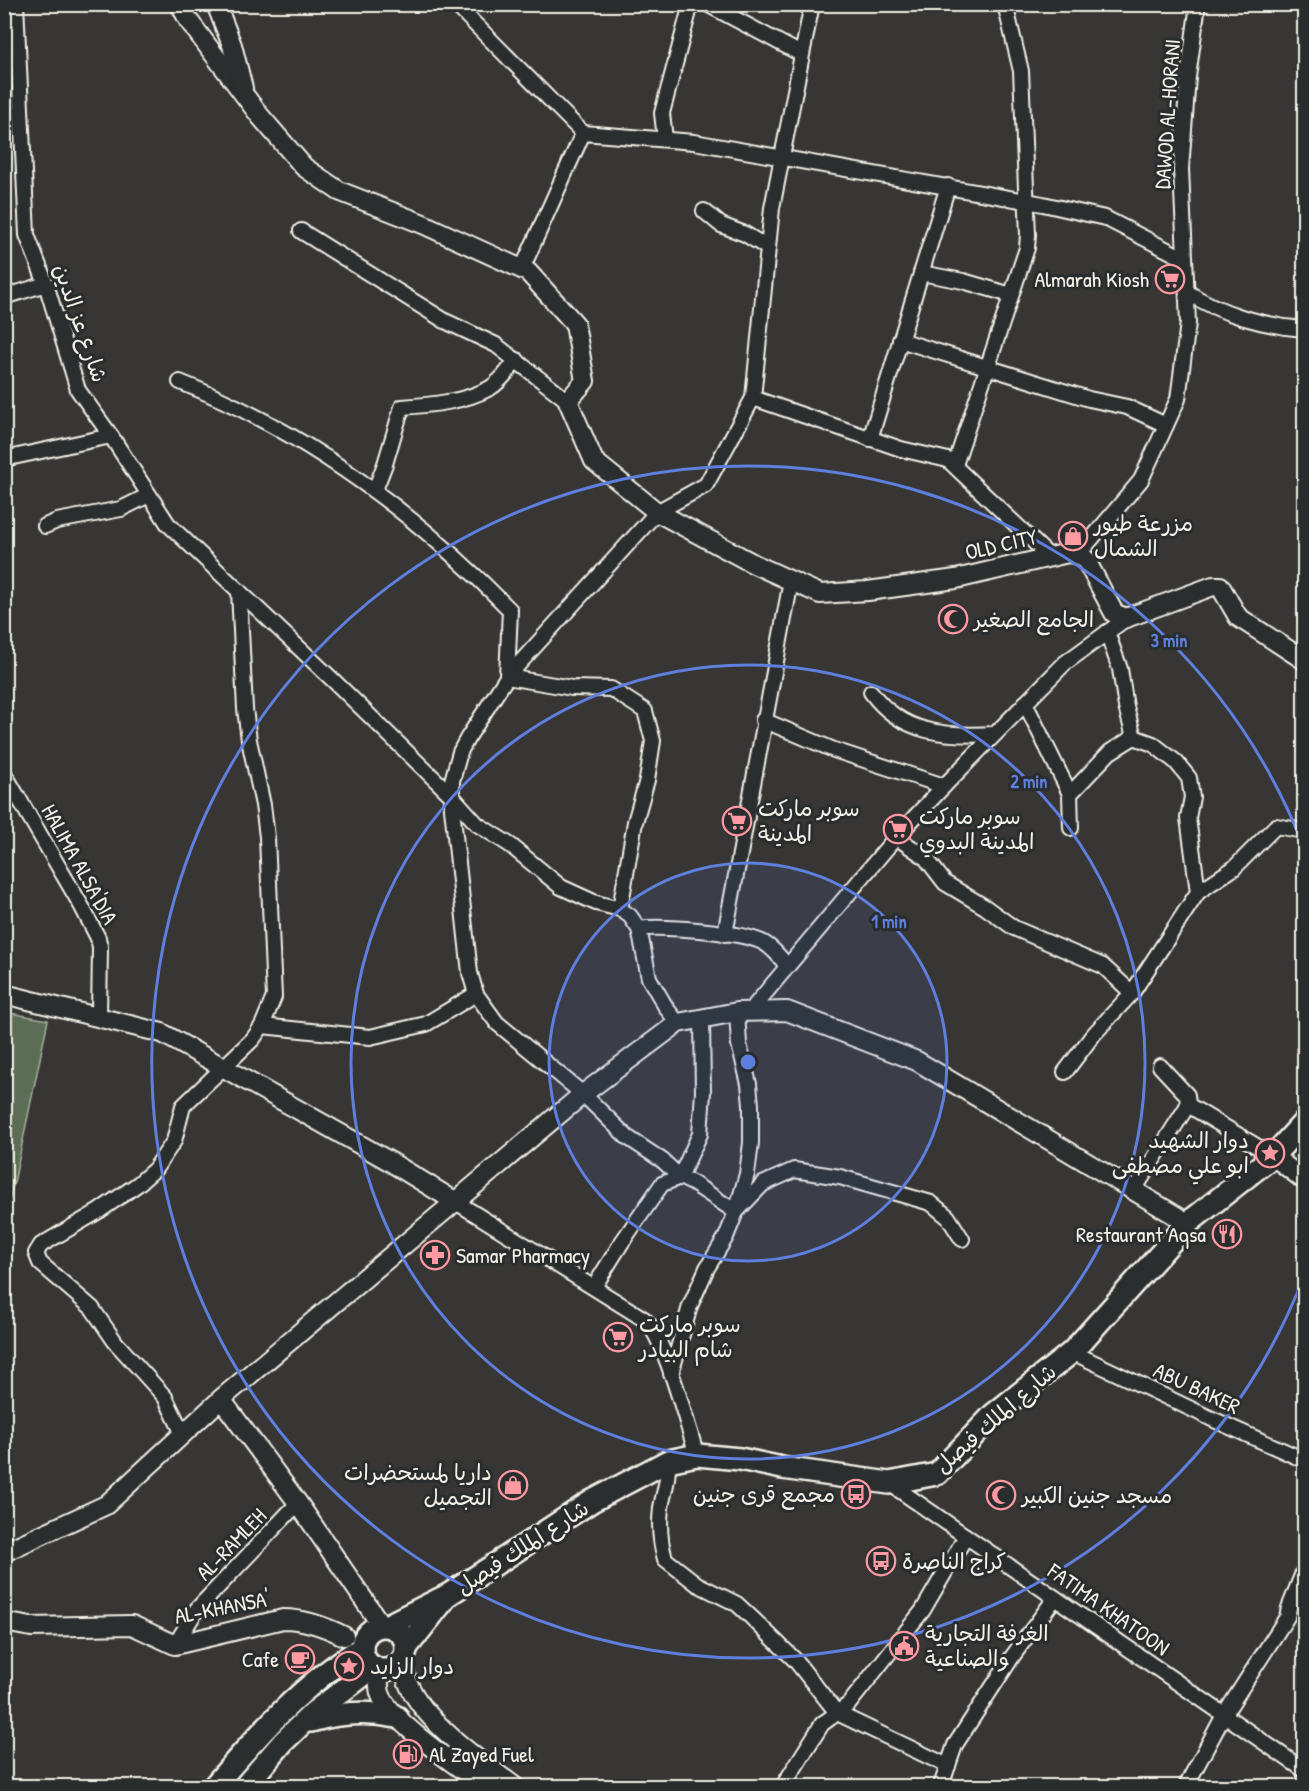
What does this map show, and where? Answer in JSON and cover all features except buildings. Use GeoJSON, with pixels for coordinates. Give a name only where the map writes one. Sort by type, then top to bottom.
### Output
{"type":"FeatureCollection","features":[{"type":"Feature","properties":{"kind":"main road","name":"شارع الملك فيصل"},"geometry":{"type":"LineString","coordinates":[[448,1595],[592,1501],[668,1461],[697,1455],[740,1459],[782,1468],[890,1483],[937,1474],[993,1415],[1072,1352],[1188,1223],[1273,1156],[1305,1122]]}},
{"type":"Feature","properties":{"kind":"main road"},"geometry":{"type":"LineString","coordinates":[[448,1595],[405,1654],[391,1669],[376,1668],[365,1660],[362,1648],[363,1638],[368,1632],[448,1595]]}},
{"type":"Feature","properties":{"kind":"main road"},"geometry":{"type":"LineString","coordinates":[[385,1626],[401,1633],[405,1654]]}},
{"type":"Feature","properties":{"kind":"main road"},"geometry":{"type":"LineString","coordinates":[[214,1786],[280,1712],[338,1662],[362,1648]]}},
{"type":"Feature","properties":{"kind":"main road"},"geometry":{"type":"LineString","coordinates":[[244,1786],[302,1724],[376,1668]]}},
{"type":"Feature","properties":{"kind":"main road"},"geometry":{"type":"LineString","coordinates":[[302,1724],[333,1714],[356,1712],[397,1717]]}},
{"type":"Feature","properties":{"kind":"street","name":"شارع عز الدين"},"geometry":{"type":"LineString","coordinates":[[16,4],[27,235],[46,284],[78,390],[168,524],[452,796],[477,824],[510,845],[561,887],[596,903],[621,909]]}},
{"type":"Feature","properties":{"kind":"street"},"geometry":{"type":"LineString","coordinates":[[180,4],[189,21],[244,95],[302,165],[339,191],[423,224],[528,272],[575,324],[585,381],[568,401],[517,360],[483,337],[445,321],[301,231]]}},
{"type":"Feature","properties":{"kind":"street"},"geometry":{"type":"LineString","coordinates":[[216,4],[232,45],[244,95]]}},
{"type":"Feature","properties":{"kind":"street"},"geometry":{"type":"LineString","coordinates":[[455,4],[584,133],[694,142],[948,186],[1099,216],[1185,259]]}},
{"type":"Feature","properties":{"kind":"street"},"geometry":{"type":"LineString","coordinates":[[665,139],[662,113],[691,4]]}},
{"type":"Feature","properties":{"kind":"street"},"geometry":{"type":"LineString","coordinates":[[707,4],[801,54]]}},
{"type":"Feature","properties":{"kind":"street"},"geometry":{"type":"LineString","coordinates":[[736,1212],[680,1177],[663,1161],[627,1137],[583,1094],[497,1023],[476,994],[470,973],[452,781],[460,753],[467,739],[507,677],[657,512],[706,485],[753,398],[772,208],[812,4]]}},
{"type":"Feature","properties":{"kind":"street"},"geometry":{"type":"LineString","coordinates":[[955,465],[1027,248],[1021,71],[1005,4]]}},
{"type":"Feature","properties":{"kind":"street","name":"DAWOD AL-HORANI"},"geometry":{"type":"LineString","coordinates":[[1078,555],[1141,480],[1178,399],[1188,323],[1180,169],[1188,77],[1198,4]]}},
{"type":"Feature","properties":{"kind":"street"},"geometry":{"type":"LineString","coordinates":[[522,269],[584,133]]}},
{"type":"Feature","properties":{"kind":"street"},"geometry":{"type":"LineString","coordinates":[[870,439],[948,186]]}},
{"type":"Feature","properties":{"kind":"street"},"geometry":{"type":"LineString","coordinates":[[704,210],[721,225],[745,234],[768,248]]}},
{"type":"Feature","properties":{"kind":"street"},"geometry":{"type":"LineString","coordinates":[[921,273],[963,281],[1011,295]]}},
{"type":"Feature","properties":{"kind":"street"},"geometry":{"type":"LineString","coordinates":[[4,297],[46,284]]}},
{"type":"Feature","properties":{"kind":"street"},"geometry":{"type":"LineString","coordinates":[[1187,291],[1212,305],[1256,321],[1305,329]]}},
{"type":"Feature","properties":{"kind":"street"},"geometry":{"type":"LineString","coordinates":[[900,340],[1089,399],[1127,407],[1166,425]]}},
{"type":"Feature","properties":{"kind":"street"},"geometry":{"type":"LineString","coordinates":[[375,490],[402,406],[425,405],[451,400],[491,387],[517,360]]}},
{"type":"Feature","properties":{"kind":"street"},"geometry":{"type":"LineString","coordinates":[[180,382],[225,401],[278,428],[343,467],[429,533],[510,610],[507,677]]}},
{"type":"Feature","properties":{"kind":"street"},"geometry":{"type":"LineString","coordinates":[[753,398],[901,449],[945,459],[955,465],[1050,557]]}},
{"type":"Feature","properties":{"kind":"street","name":"OLD CITY"},"geometry":{"type":"LineString","coordinates":[[568,401],[594,461],[657,512],[754,564],[820,594],[868,591],[956,579],[1068,553],[1078,555]]}},
{"type":"Feature","properties":{"kind":"street"},"geometry":{"type":"LineString","coordinates":[[4,459],[111,436]]}},
{"type":"Feature","properties":{"kind":"street"},"geometry":{"type":"LineString","coordinates":[[45,526],[57,521],[122,509],[149,495]]}},
{"type":"Feature","properties":{"kind":"street"},"geometry":{"type":"LineString","coordinates":[[1078,555],[1089,563],[1114,613],[1127,618]]}},
{"type":"Feature","properties":{"kind":"street"},"geometry":{"type":"LineString","coordinates":[[725,934],[791,581]]}},
{"type":"Feature","properties":{"kind":"street"},"geometry":{"type":"LineString","coordinates":[[671,1374],[693,1299],[707,1268],[726,1237],[747,1174],[752,1117],[749,1084],[739,1044],[744,1011],[787,966],[896,837],[1065,663],[1127,618],[1213,586],[1220,586],[1238,617],[1305,660]]}},
{"type":"Feature","properties":{"kind":"street"},"geometry":{"type":"LineString","coordinates":[[183,1434],[165,1397],[123,1351],[92,1308],[40,1263],[36,1253],[43,1244],[99,1211],[138,1184],[155,1169],[174,1141],[183,1106],[242,1051],[262,1026],[274,996],[268,857],[263,805],[245,709],[239,591]]}},
{"type":"Feature","properties":{"kind":"street"},"geometry":{"type":"LineString","coordinates":[[1107,632],[1120,669],[1134,737]]}},
{"type":"Feature","properties":{"kind":"street"},"geometry":{"type":"LineString","coordinates":[[507,677],[572,688],[611,689],[645,711],[653,741],[647,780],[635,822],[621,909],[639,929],[649,978],[678,1023]]}},
{"type":"Feature","properties":{"kind":"street"},"geometry":{"type":"LineString","coordinates":[[871,692],[883,708],[907,724],[938,733],[994,734]]}},
{"type":"Feature","properties":{"kind":"street"},"geometry":{"type":"LineString","coordinates":[[1025,703],[1070,794],[1071,828]]}},
{"type":"Feature","properties":{"kind":"street"},"geometry":{"type":"LineString","coordinates":[[764,720],[834,750],[944,786]]}},
{"type":"Feature","properties":{"kind":"street"},"geometry":{"type":"LineString","coordinates":[[1070,794],[1110,752],[1134,737]]}},
{"type":"Feature","properties":{"kind":"street"},"geometry":{"type":"LineString","coordinates":[[1134,737],[1153,744],[1176,762],[1189,778],[1192,797],[1188,818],[1198,892]]}},
{"type":"Feature","properties":{"kind":"street","name":"HALIMA ALSA'DIA"},"geometry":{"type":"LineString","coordinates":[[4,772],[98,938],[100,947],[99,1016]]}},
{"type":"Feature","properties":{"kind":"street"},"geometry":{"type":"LineString","coordinates":[[1065,1072],[1093,1035],[1132,993],[1198,892],[1234,868],[1276,826],[1305,831]]}},
{"type":"Feature","properties":{"kind":"street"},"geometry":{"type":"LineString","coordinates":[[896,837],[926,857],[945,883],[1014,928],[1103,966],[1132,993]]}},
{"type":"Feature","properties":{"kind":"street"},"geometry":{"type":"LineString","coordinates":[[639,929],[662,927],[739,935],[764,942],[787,966]]}},
{"type":"Feature","properties":{"kind":"street"},"geometry":{"type":"LineString","coordinates":[[4,993],[162,1033],[222,1069],[389,1161],[644,1319],[653,1328],[671,1374],[697,1455]]}},
{"type":"Feature","properties":{"kind":"street"},"geometry":{"type":"LineString","coordinates":[[262,1026],[370,1037],[426,1024],[476,994]]}},
{"type":"Feature","properties":{"kind":"street"},"geometry":{"type":"LineString","coordinates":[[4,1552],[106,1505],[221,1399],[583,1094],[678,1023],[744,1011],[787,1011],[917,1060],[1188,1223]]}},
{"type":"Feature","properties":{"kind":"street"},"geometry":{"type":"LineString","coordinates":[[594,1287],[662,1184],[680,1177],[700,1134],[703,1092],[702,1020]]}},
{"type":"Feature","properties":{"kind":"street"},"geometry":{"type":"LineString","coordinates":[[1134,1190],[1188,1105],[1187,1095],[1160,1066]]}},
{"type":"Feature","properties":{"kind":"street"},"geometry":{"type":"LineString","coordinates":[[1188,1105],[1273,1156],[1305,1180]]}},
{"type":"Feature","properties":{"kind":"street"},"geometry":{"type":"LineString","coordinates":[[736,1212],[763,1184],[794,1170],[840,1177],[931,1203],[948,1217],[962,1239]]}},
{"type":"Feature","properties":{"kind":"street","name":"ABU BAKER"},"geometry":{"type":"LineString","coordinates":[[1072,1352],[1210,1418],[1305,1460]]}},
{"type":"Feature","properties":{"kind":"street"},"geometry":{"type":"LineString","coordinates":[[221,1399],[385,1626]]}},
{"type":"Feature","properties":{"kind":"street"},"geometry":{"type":"LineString","coordinates":[[668,1461],[669,1478],[664,1494],[660,1525],[665,1559],[697,1584],[737,1604],[795,1660],[837,1713],[948,1766]]}},
{"type":"Feature","properties":{"kind":"street","name":"FATIMA KHATOON"},"geometry":{"type":"LineString","coordinates":[[890,1483],[1305,1770]]}},
{"type":"Feature","properties":{"kind":"street","name":"AL-RAMLEH"},"geometry":{"type":"LineString","coordinates":[[175,1645],[197,1609],[298,1503]]}},
{"type":"Feature","properties":{"kind":"street"},"geometry":{"type":"LineString","coordinates":[[783,1786],[822,1725],[849,1704],[923,1610],[966,1536]]}},
{"type":"Feature","properties":{"kind":"street"},"geometry":{"type":"LineString","coordinates":[[1186,1786],[1224,1715],[1287,1617],[1305,1570]]}},
{"type":"Feature","properties":{"kind":"street"},"geometry":{"type":"LineString","coordinates":[[942,1786],[955,1745],[1012,1657],[1055,1598]]}},
{"type":"Feature","properties":{"kind":"street","name":"AL-KHANSA'"},"geometry":{"type":"LineString","coordinates":[[6,1625],[31,1627],[132,1625],[175,1645],[283,1619],[302,1620],[344,1636]]}},
{"type":"Feature","properties":{"kind":"street"},"geometry":{"type":"LineString","coordinates":[[405,1654],[408,1684],[430,1715],[469,1752],[514,1786]]}},
{"type":"Feature","properties":{"kind":"street"},"geometry":{"type":"LineString","coordinates":[[376,1668],[380,1692],[388,1708],[485,1786]]}},
{"type":"Feature","properties":{"kind":"green space"},"geometry":{"type":"Polygon","coordinates":[[[5,1012],[48,1020],[5,1217],[5,1012]]]}},
{"type":"Feature","properties":{"kind":"place","name":"Almarah Kiosh"},"geometry":{"type":"Point","coordinates":[1170,279]}},
{"type":"Feature","properties":{"kind":"place","name":"مزرعة طيور الشمال"},"geometry":{"type":"Point","coordinates":[1073,536]}},
{"type":"Feature","properties":{"kind":"place","name":"الجامع الصغير"},"geometry":{"type":"Point","coordinates":[953,619]}},
{"type":"Feature","properties":{"kind":"place","name":"سوبر ماركت المدينة"},"geometry":{"type":"Point","coordinates":[737,821]}},
{"type":"Feature","properties":{"kind":"place","name":"سوبر ماركت المدينة البدوي"},"geometry":{"type":"Point","coordinates":[898,829]}},
{"type":"Feature","properties":{"kind":"place","name":"دوار الشهيد ابو علي مصطفى"},"geometry":{"type":"Point","coordinates":[1270,1153]}},
{"type":"Feature","properties":{"kind":"place","name":"Restaurant Aqsa"},"geometry":{"type":"Point","coordinates":[1227,1234]}},
{"type":"Feature","properties":{"kind":"place","name":"Samar Pharmacy"},"geometry":{"type":"Point","coordinates":[435,1255]}},
{"type":"Feature","properties":{"kind":"place","name":"سوبر ماركت شام البيادر"},"geometry":{"type":"Point","coordinates":[618,1337]}},
{"type":"Feature","properties":{"kind":"place","name":"داريا لمستحضرات التجميل"},"geometry":{"type":"Point","coordinates":[513,1485]}},
{"type":"Feature","properties":{"kind":"place","name":"مجمع قرى جنين"},"geometry":{"type":"Point","coordinates":[856,1494]}},
{"type":"Feature","properties":{"kind":"place","name":"مسجد جنين الكبير"},"geometry":{"type":"Point","coordinates":[1001,1495]}},
{"type":"Feature","properties":{"kind":"place","name":"كراج الناصرة"},"geometry":{"type":"Point","coordinates":[881,1561]}},
{"type":"Feature","properties":{"kind":"place","name":"الغرفة التجارية والصناعية"},"geometry":{"type":"Point","coordinates":[904,1646]}},
{"type":"Feature","properties":{"kind":"place","name":"Cafe"},"geometry":{"type":"Point","coordinates":[300,1659]}},
{"type":"Feature","properties":{"kind":"place","name":"دوار الزايد"},"geometry":{"type":"Point","coordinates":[349,1666]}},
{"type":"Feature","properties":{"kind":"place","name":"Al Zayed Fuel"},"geometry":{"type":"Point","coordinates":[408,1754]}}]}
